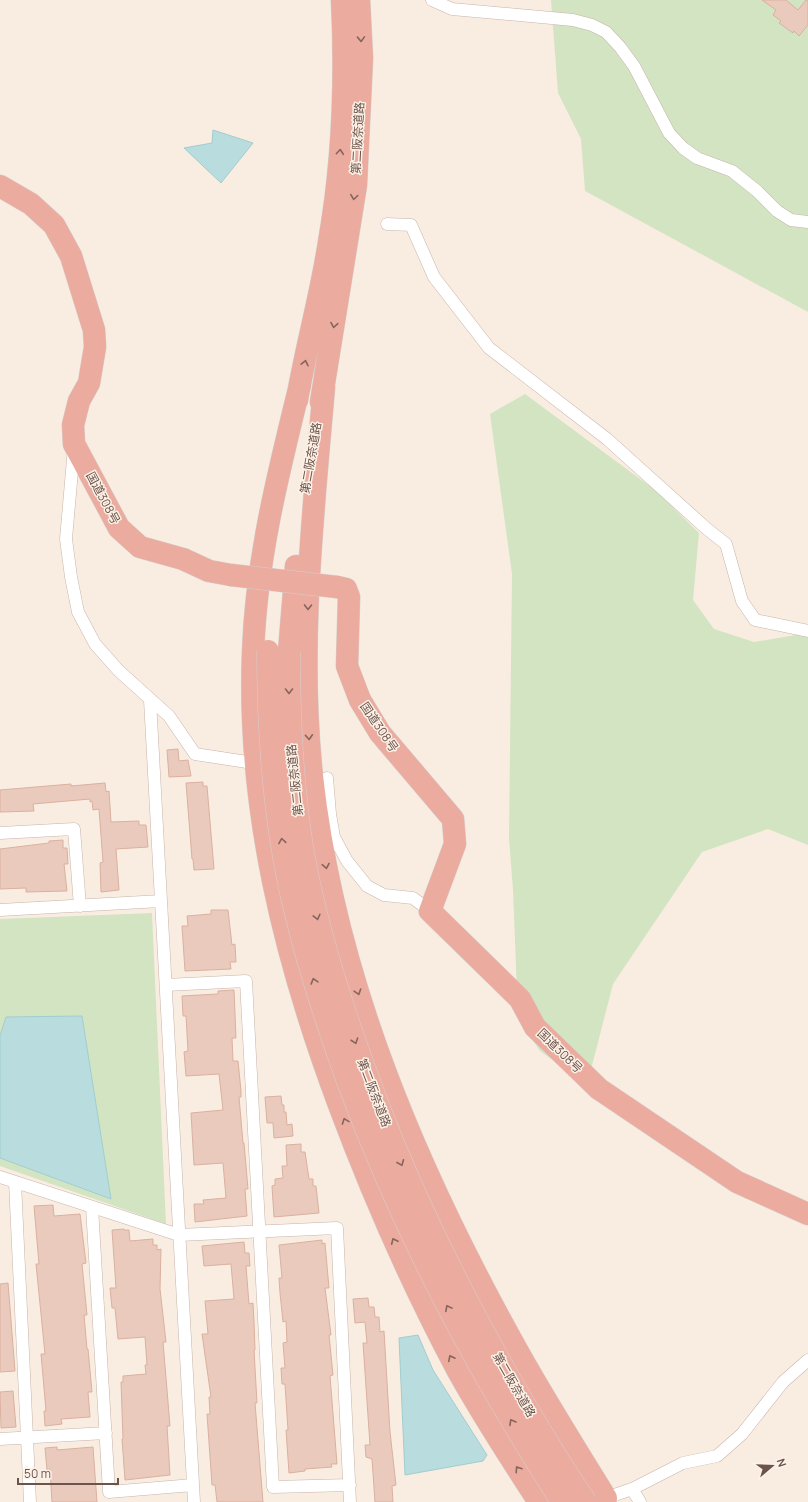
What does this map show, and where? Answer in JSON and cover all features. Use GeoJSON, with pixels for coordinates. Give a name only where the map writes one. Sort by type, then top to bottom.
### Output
{"type":"FeatureCollection","features":[{"type":"Feature","properties":{"kind":"highway","name":"第二阪奈道路"},"geometry":{"type":"LineString","coordinates":[[342,0],[344,57],[343,120],[338,182],[329,243],[300,385],[284,482],[273,568],[278,652],[290,738],[304,860],[323,940],[360,1056],[406,1174],[454,1277],[494,1352],[537,1424],[596,1500]]}},
{"type":"Feature","properties":{"kind":"highway","name":"第二阪奈道路"},"geometry":{"type":"LineString","coordinates":[[359,0],[362,58],[356,185],[324,387],[306,486],[296,562],[278,652],[270,737],[278,820],[294,906],[328,1026],[385,1176],[436,1286],[476,1361],[519,1434],[562,1502]]}},
{"type":"Feature","properties":{"kind":"highway","name":"国道308号"},"geometry":{"type":"LineString","coordinates":[[0,186],[31,204],[54,225],[70,256],[94,330],[95,347],[89,383],[79,401],[73,425],[74,444],[119,528],[140,547],[183,559],[209,571],[346,589],[349,597],[347,666],[360,700],[380,733],[453,819],[455,844],[430,911],[520,1000],[535,1027],[599,1089],[737,1182],[808,1214]]}},
{"type":"Feature","properties":{"kind":"highway"},"geometry":{"type":"LineString","coordinates":[[300,385],[272,498],[260,566],[252,652],[253,739],[262,824],[272,881],[289,951],[312,1031],[354,1145],[384,1219],[458,1371],[502,1446],[539,1502]]}},
{"type":"Feature","properties":{"kind":"highway"},"geometry":{"type":"LineString","coordinates":[[324,387],[309,561],[307,696],[312,775],[331,896],[352,974],[378,1051],[406,1124],[438,1198],[475,1273],[596,1500]]}},
{"type":"Feature","properties":{"kind":"street"},"geometry":{"type":"LineString","coordinates":[[432,0],[452,9],[573,20],[592,25],[606,32],[634,66],[669,133],[683,148],[697,158],[732,171],[757,190],[777,211],[791,220],[808,222]]}},
{"type":"Feature","properties":{"kind":"street"},"geometry":{"type":"LineString","coordinates":[[387,224],[411,225],[434,277],[489,348],[607,439],[707,529],[726,544],[742,601],[755,620],[808,631]]}},
{"type":"Feature","properties":{"kind":"street"},"geometry":{"type":"LineString","coordinates":[[74,444],[66,539],[70,577],[78,612],[95,644],[119,671],[169,716],[196,754],[247,762]]}},
{"type":"Feature","properties":{"kind":"street"},"geometry":{"type":"LineString","coordinates":[[150,700],[194,1502]]}},
{"type":"Feature","properties":{"kind":"street"},"geometry":{"type":"LineString","coordinates":[[327,778],[330,814],[334,837],[347,861],[367,886],[384,895],[413,898],[430,911]]}},
{"type":"Feature","properties":{"kind":"street"},"geometry":{"type":"LineString","coordinates":[[0,833],[74,829],[80,906]]}},
{"type":"Feature","properties":{"kind":"street"},"geometry":{"type":"LineString","coordinates":[[0,910],[161,901]]}},
{"type":"Feature","properties":{"kind":"street"},"geometry":{"type":"LineString","coordinates":[[166,985],[246,981],[261,1232],[273,1487],[350,1485]]}},
{"type":"Feature","properties":{"kind":"street"},"geometry":{"type":"LineString","coordinates":[[0,1177],[179,1235],[337,1228],[350,1502]]}},
{"type":"Feature","properties":{"kind":"street"},"geometry":{"type":"LineString","coordinates":[[15,1182],[30,1502]]}},
{"type":"Feature","properties":{"kind":"street"},"geometry":{"type":"LineString","coordinates":[[92,1207],[109,1492],[193,1485]]}},
{"type":"Feature","properties":{"kind":"street"},"geometry":{"type":"LineString","coordinates":[[596,1500],[632,1489],[683,1463],[717,1456],[742,1434],[783,1382],[808,1360]]}},
{"type":"Feature","properties":{"kind":"street"},"geometry":{"type":"LineString","coordinates":[[0,1438],[106,1433]]}},
{"type":"Feature","properties":{"kind":"street"},"geometry":{"type":"LineString","coordinates":[[632,1489],[640,1502]]}},
{"type":"Feature","properties":{"kind":"green space"},"geometry":{"type":"Polygon","coordinates":[[[551,0],[808,0],[808,312],[585,191],[581,139],[558,93],[551,0]]]}},
{"type":"Feature","properties":{"kind":"green space"},"geometry":{"type":"Polygon","coordinates":[[[525,394],[655,490],[699,533],[693,600],[714,629],[754,642],[808,633],[808,845],[768,829],[702,852],[613,984],[587,1085],[540,1051],[518,1018],[513,890],[509,838],[512,574],[490,414],[525,394]]]}},
{"type":"Feature","properties":{"kind":"green space"},"geometry":{"type":"Polygon","coordinates":[[[152,913],[166,1224],[0,1166],[0,919],[152,913]]]}},
{"type":"Feature","properties":{"kind":"water"},"geometry":{"type":"Polygon","coordinates":[[[213,130],[253,143],[221,183],[184,148],[212,143],[213,130]]]}},
{"type":"Feature","properties":{"kind":"water"},"geometry":{"type":"Polygon","coordinates":[[[82,1016],[111,1199],[0,1158],[0,1036],[6,1017],[82,1016]]]}},
{"type":"Feature","properties":{"kind":"water"},"geometry":{"type":"Polygon","coordinates":[[[418,1335],[433,1370],[487,1455],[483,1461],[405,1475],[399,1338],[418,1335]]]}},
{"type":"Feature","properties":{"kind":"building"},"geometry":{"type":"Polygon","coordinates":[[[762,0],[786,0],[798,10],[806,0],[808,0],[808,25],[799,36],[794,31],[793,33],[779,23],[781,21],[773,15],[776,10],[762,0]]]}},
{"type":"Feature","properties":{"kind":"building"},"geometry":{"type":"Polygon","coordinates":[[[178,749],[179,761],[188,760],[191,776],[169,777],[167,750],[178,749]]]}},
{"type":"Feature","properties":{"kind":"building"},"geometry":{"type":"Polygon","coordinates":[[[203,782],[203,786],[207,786],[214,869],[194,870],[186,783],[203,782]]]}},
{"type":"Feature","properties":{"kind":"building"},"geometry":{"type":"Polygon","coordinates":[[[105,783],[106,792],[109,791],[111,822],[139,821],[139,825],[146,825],[148,847],[116,849],[119,890],[101,892],[100,863],[103,862],[99,809],[93,810],[92,801],[90,802],[90,799],[33,804],[34,811],[0,812],[0,790],[71,784],[71,786],[105,783]]]}},
{"type":"Feature","properties":{"kind":"building"},"geometry":{"type":"Polygon","coordinates":[[[63,840],[63,848],[67,848],[68,864],[64,864],[67,891],[26,892],[26,888],[0,889],[0,849],[63,840]]]}},
{"type":"Feature","properties":{"kind":"building"},"geometry":{"type":"Polygon","coordinates":[[[211,910],[228,910],[232,945],[235,944],[236,962],[230,962],[231,969],[185,971],[182,926],[188,926],[187,916],[211,914],[211,910]]]}},
{"type":"Feature","properties":{"kind":"building"},"geometry":{"type":"Polygon","coordinates":[[[234,990],[236,1038],[232,1038],[233,1061],[238,1061],[241,1091],[241,1097],[239,1097],[248,1189],[245,1189],[247,1216],[195,1222],[194,1204],[204,1204],[203,1200],[226,1198],[223,1163],[194,1165],[191,1113],[223,1110],[219,1074],[186,1076],[184,1052],[188,1051],[186,1016],[183,1016],[182,996],[218,994],[218,991],[234,990]]]}},
{"type":"Feature","properties":{"kind":"building"},"geometry":{"type":"Polygon","coordinates":[[[281,1096],[282,1105],[284,1105],[284,1112],[286,1112],[287,1125],[292,1124],[293,1136],[274,1138],[273,1123],[267,1123],[265,1097],[281,1096]]]}},
{"type":"Feature","properties":{"kind":"building"},"geometry":{"type":"Polygon","coordinates":[[[301,1144],[301,1152],[305,1152],[309,1179],[313,1179],[313,1186],[316,1186],[319,1213],[274,1217],[272,1186],[275,1185],[275,1179],[283,1178],[282,1166],[287,1166],[286,1145],[301,1144]]]}},
{"type":"Feature","properties":{"kind":"building"},"geometry":{"type":"Polygon","coordinates":[[[53,1205],[54,1216],[80,1214],[86,1263],[82,1264],[87,1315],[84,1315],[92,1392],[88,1392],[90,1417],[61,1419],[62,1424],[45,1426],[44,1411],[46,1411],[41,1354],[45,1354],[36,1264],[39,1264],[34,1206],[53,1205]]]}},
{"type":"Feature","properties":{"kind":"building"},"geometry":{"type":"Polygon","coordinates":[[[112,1230],[129,1230],[130,1241],[153,1239],[153,1245],[157,1245],[157,1250],[161,1249],[160,1289],[166,1342],[163,1342],[170,1426],[167,1426],[170,1475],[125,1480],[122,1439],[121,1382],[123,1382],[123,1376],[146,1374],[145,1365],[147,1365],[145,1337],[118,1339],[115,1308],[112,1308],[110,1288],[116,1288],[112,1230]]]}},
{"type":"Feature","properties":{"kind":"building"},"geometry":{"type":"Polygon","coordinates":[[[322,1240],[322,1244],[325,1243],[329,1288],[325,1288],[331,1335],[329,1335],[333,1375],[330,1376],[337,1464],[331,1464],[332,1467],[305,1469],[305,1471],[289,1473],[285,1384],[282,1384],[281,1368],[285,1368],[283,1343],[287,1342],[286,1321],[283,1322],[280,1293],[279,1278],[282,1278],[279,1245],[322,1240]]]}},
{"type":"Feature","properties":{"kind":"building"},"geometry":{"type":"Polygon","coordinates":[[[244,1242],[245,1253],[249,1253],[250,1266],[246,1266],[249,1304],[253,1303],[257,1403],[255,1403],[263,1502],[217,1502],[215,1485],[212,1485],[207,1414],[210,1414],[209,1397],[211,1397],[202,1334],[208,1334],[205,1301],[234,1299],[231,1264],[204,1266],[202,1246],[244,1242]]]}},
{"type":"Feature","properties":{"kind":"building"},"geometry":{"type":"Polygon","coordinates":[[[8,1283],[15,1371],[0,1372],[0,1284],[8,1283]]]}},
{"type":"Feature","properties":{"kind":"building"},"geometry":{"type":"Polygon","coordinates":[[[368,1298],[369,1307],[374,1307],[375,1317],[379,1317],[380,1332],[384,1331],[390,1432],[396,1485],[392,1486],[393,1502],[375,1502],[372,1459],[366,1457],[365,1445],[370,1445],[363,1343],[367,1343],[365,1322],[355,1323],[353,1299],[368,1298]]]}},
{"type":"Feature","properties":{"kind":"building"},"geometry":{"type":"Polygon","coordinates":[[[13,1391],[16,1427],[1,1428],[0,1392],[13,1391]]]}},
{"type":"Feature","properties":{"kind":"building"},"geometry":{"type":"Polygon","coordinates":[[[57,1447],[57,1450],[93,1447],[97,1502],[52,1502],[50,1469],[47,1470],[45,1448],[57,1447]]]}}]}
